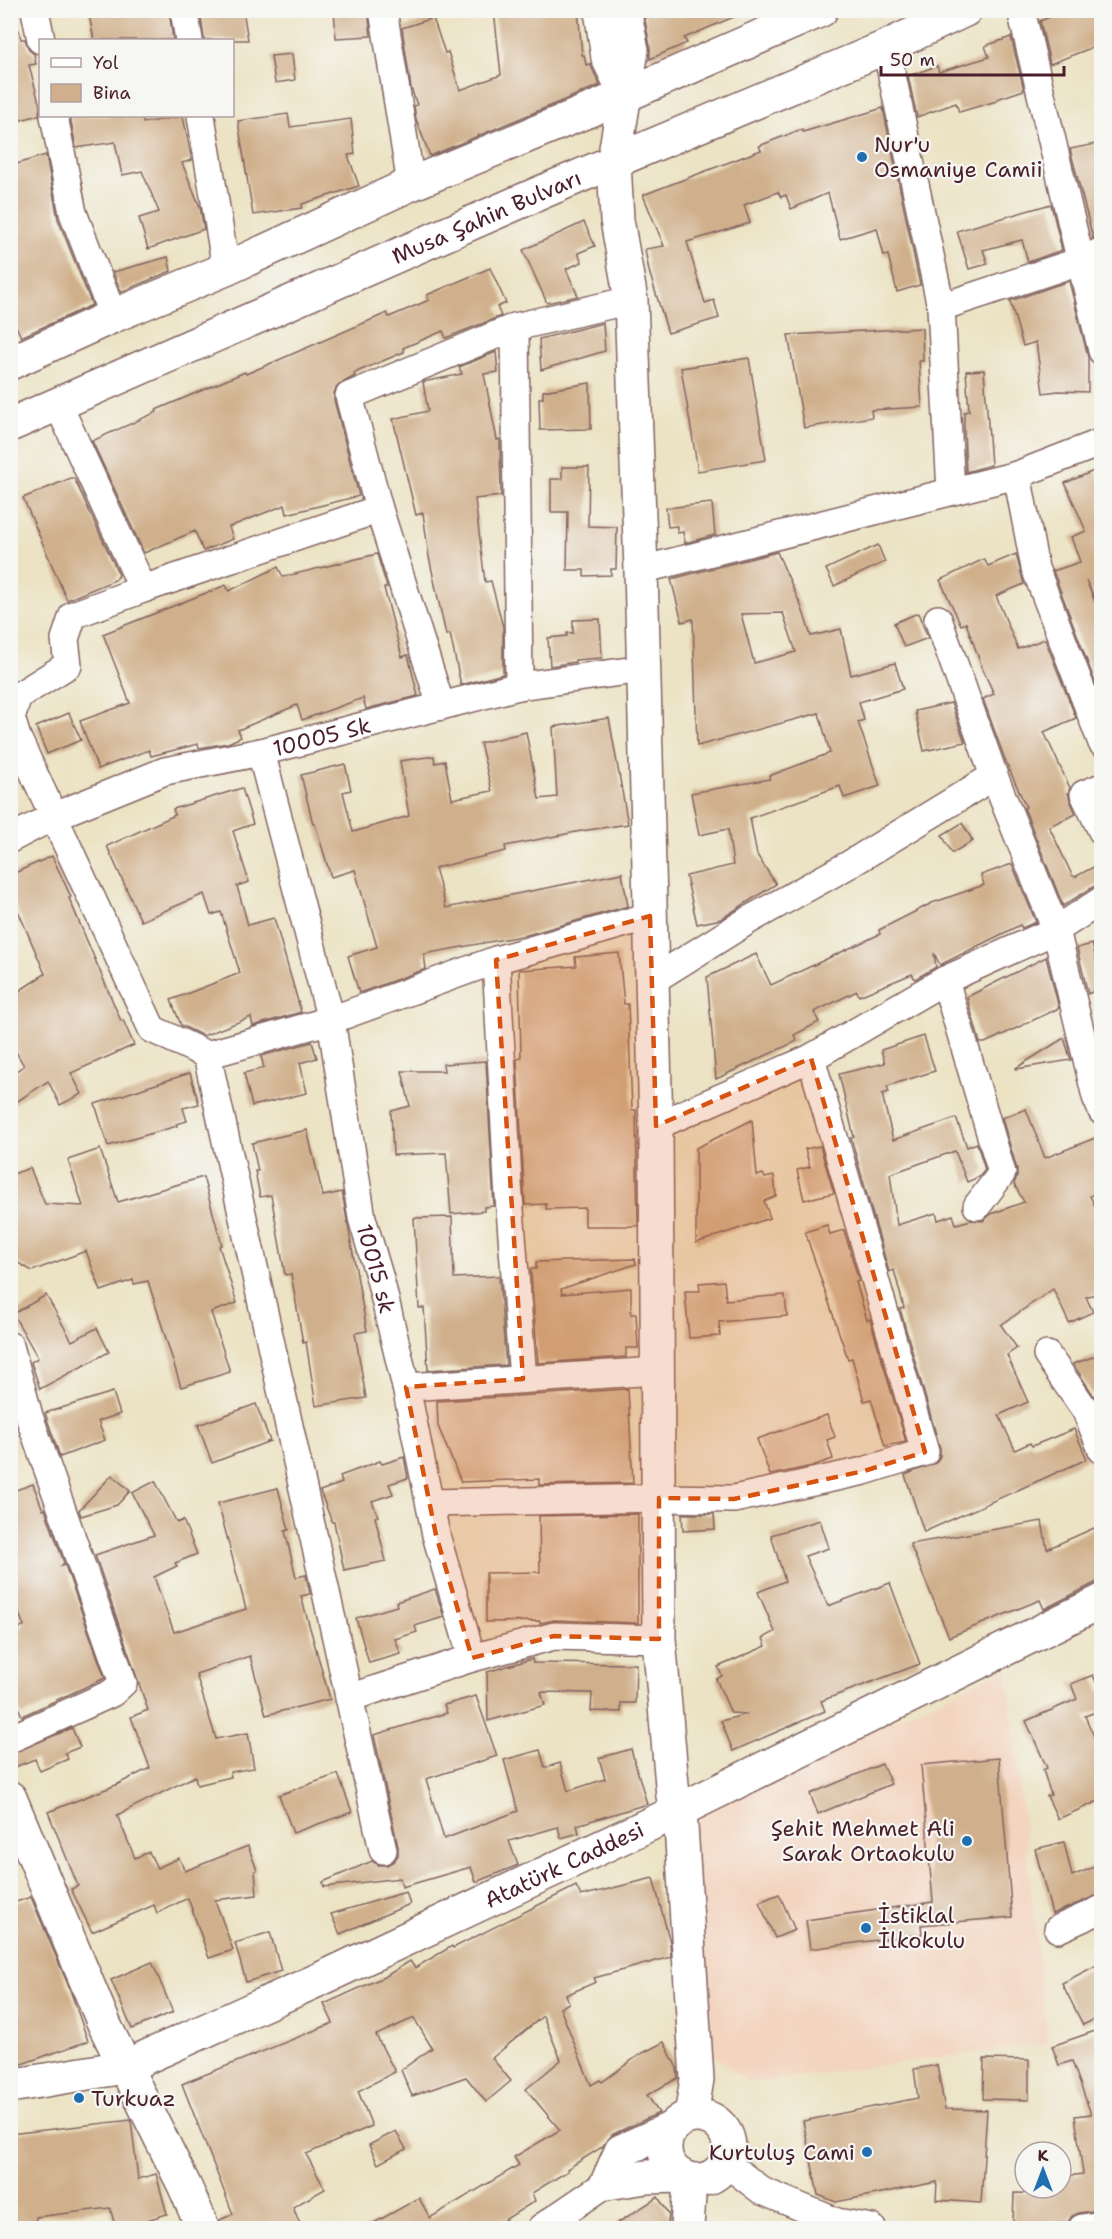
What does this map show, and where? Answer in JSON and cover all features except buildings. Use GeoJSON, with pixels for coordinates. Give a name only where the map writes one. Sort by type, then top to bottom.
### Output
{"type":"FeatureCollection","features":[{"type":"Feature","properties":{"kind":"street"},"geometry":{"type":"LineString","coordinates":[[35,10],[40,39]]}},
{"type":"Feature","properties":{"kind":"street"},"geometry":{"type":"LineString","coordinates":[[184,10],[189,39]]}},
{"type":"Feature","properties":{"kind":"street"},"geometry":{"type":"LineString","coordinates":[[383,10],[411,184]]}},
{"type":"Feature","properties":{"kind":"street"},"geometry":{"type":"LineString","coordinates":[[601,10],[608,58],[626,95]]}},
{"type":"Feature","properties":{"kind":"street"},"geometry":{"type":"LineString","coordinates":[[624,10],[632,50],[614,161],[617,220],[631,300],[641,570],[656,1126],[659,1639],[673,1796],[680,1810],[697,2079],[694,2123]]}},
{"type":"Feature","properties":{"kind":"street"},"geometry":{"type":"LineString","coordinates":[[10,363],[411,184],[626,95],[821,10]]}},
{"type":"Feature","properties":{"kind":"street","name":"Musa Şahin Bulvarı"},"geometry":{"type":"LineString","coordinates":[[10,425],[614,161],[886,47],[965,10]]}},
{"type":"Feature","properties":{"kind":"street"},"geometry":{"type":"LineString","coordinates":[[1021,10],[1091,256],[1101,351]]}},
{"type":"Feature","properties":{"kind":"street"},"geometry":{"type":"LineString","coordinates":[[886,47],[941,307],[951,491]]}},
{"type":"Feature","properties":{"kind":"street"},"geometry":{"type":"LineString","coordinates":[[54,117],[73,213],[113,316]]}},
{"type":"Feature","properties":{"kind":"street"},"geometry":{"type":"LineString","coordinates":[[201,117],[226,268]]}},
{"type":"Feature","properties":{"kind":"street"},"geometry":{"type":"LineString","coordinates":[[941,307],[1091,256]]}},
{"type":"Feature","properties":{"kind":"street"},"geometry":{"type":"LineString","coordinates":[[441,706],[379,509],[349,396],[515,327],[631,300]]}},
{"type":"Feature","properties":{"kind":"street"},"geometry":{"type":"LineString","coordinates":[[515,327],[519,687]]}},
{"type":"Feature","properties":{"kind":"street"},"geometry":{"type":"LineString","coordinates":[[58,404],[143,589]]}},
{"type":"Feature","properties":{"kind":"street"},"geometry":{"type":"LineString","coordinates":[[641,570],[1017,475],[1101,442]]}},
{"type":"Feature","properties":{"kind":"street"},"geometry":{"type":"LineString","coordinates":[[1017,475],[1035,568],[1101,743]]}},
{"type":"Feature","properties":{"kind":"street"},"geometry":{"type":"LineString","coordinates":[[379,509],[73,615],[65,639],[68,665],[18,696],[11,718],[17,737],[52,817],[152,1029],[207,1055],[331,1020],[496,960],[650,916]]}},
{"type":"Feature","properties":{"kind":"street"},"geometry":{"type":"LineString","coordinates":[[938,619],[994,776],[1056,930],[1101,1111]]}},
{"type":"Feature","properties":{"kind":"street","name":"10005 Sk"},"geometry":{"type":"LineString","coordinates":[[10,839],[52,817],[165,771],[261,752],[519,687],[643,669]]}},
{"type":"Feature","properties":{"kind":"street","name":"10015 sk"},"geometry":{"type":"LineString","coordinates":[[261,752],[331,1020],[362,1218],[380,1279],[406,1387],[436,1535],[472,1658]]}},
{"type":"Feature","properties":{"kind":"street"},"geometry":{"type":"LineString","coordinates":[[653,980],[748,920],[850,864],[994,776]]}},
{"type":"Feature","properties":{"kind":"street"},"geometry":{"type":"LineString","coordinates":[[1101,787],[1084,794],[1101,831]]}},
{"type":"Feature","properties":{"kind":"street"},"geometry":{"type":"LineString","coordinates":[[656,1126],[811,1058],[945,980],[1056,930],[1101,900]]}},
{"type":"Feature","properties":{"kind":"street"},"geometry":{"type":"LineString","coordinates":[[496,960],[508,1183],[523,1379]]}},
{"type":"Feature","properties":{"kind":"street"},"geometry":{"type":"LineString","coordinates":[[945,980],[1002,1173],[977,1206]]}},
{"type":"Feature","properties":{"kind":"street"},"geometry":{"type":"LineString","coordinates":[[207,1055],[383,1850]]}},
{"type":"Feature","properties":{"kind":"street"},"geometry":{"type":"LineString","coordinates":[[430,1503],[659,1498],[734,1499],[864,1472],[925,1452],[811,1058]]}},
{"type":"Feature","properties":{"kind":"street"},"geometry":{"type":"LineString","coordinates":[[10,1346],[29,1416],[123,1683],[112,1693],[10,1739]]}},
{"type":"Feature","properties":{"kind":"street"},"geometry":{"type":"LineString","coordinates":[[1047,1355],[1086,1411],[1101,1450]]}},
{"type":"Feature","properties":{"kind":"street"},"geometry":{"type":"LineString","coordinates":[[406,1387],[657,1371]]}},
{"type":"Feature","properties":{"kind":"street","name":"Atatürk Caddesi"},"geometry":{"type":"LineString","coordinates":[[10,2086],[124,2067],[327,1976],[680,1810],[1101,1601]]}},
{"type":"Feature","properties":{"kind":"street"},"geometry":{"type":"LineString","coordinates":[[349,1698],[472,1658],[554,1636],[659,1639]]}},
{"type":"Feature","properties":{"kind":"street"},"geometry":{"type":"LineString","coordinates":[[10,1798],[124,2067],[185,2187],[203,2229]]}},
{"type":"Feature","properties":{"kind":"street"},"geometry":{"type":"LineString","coordinates":[[1058,1929],[1101,1909]]}},
{"type":"Feature","properties":{"kind":"street"},"geometry":{"type":"LineString","coordinates":[[687,2229],[686,2178],[669,2164],[666,2156],[666,2139],[694,2123]]}},
{"type":"Feature","properties":{"kind":"street"},"geometry":{"type":"LineString","coordinates":[[541,2229],[607,2183],[646,2177],[707,2179],[715,2175],[726,2163],[729,2147],[725,2132],[694,2123],[621,2151],[607,2183]]}},
{"type":"Feature","properties":{"kind":"street"},"geometry":{"type":"LineString","coordinates":[[726,2163],[762,2190],[837,2222],[872,2229]]}},
{"type":"Feature","properties":{"kind":"street"},"geometry":{"type":"LineString","coordinates":[[1082,2229],[1101,2225]]}},
{"type":"Feature","properties":{"kind":"highlighted area"},"geometry":{"type":"Polygon","coordinates":[[[650,916],[656,1126],[811,1058],[925,1452],[864,1471],[734,1499],[659,1498],[659,1639],[554,1636],[472,1658],[436,1535],[406,1387],[523,1379],[496,960],[650,916]]]}},
{"type":"Feature","properties":{"kind":"shaded area","name":"İstiklal İlkokulu"},"geometry":{"type":"Polygon","coordinates":[[[1007,1669],[1048,2043],[750,2083],[710,2053],[685,1813],[1007,1669]]]}},
{"type":"Feature","properties":{"kind":"place","name":"Nur'u Osmaniye Camii"},"geometry":{"type":"Point","coordinates":[862,157]}},
{"type":"Feature","properties":{"kind":"place","name":"Şehit Mehmet Ali Sarak Ortaokulu"},"geometry":{"type":"Point","coordinates":[967,1841]}},
{"type":"Feature","properties":{"kind":"place","name":"İstiklal İlkokulu"},"geometry":{"type":"Point","coordinates":[866,1928]}},
{"type":"Feature","properties":{"kind":"place","name":"Turkuaz"},"geometry":{"type":"Point","coordinates":[79,2098]}},
{"type":"Feature","properties":{"kind":"place","name":"Kurtuluş Cami"},"geometry":{"type":"Point","coordinates":[867,2152]}}]}
